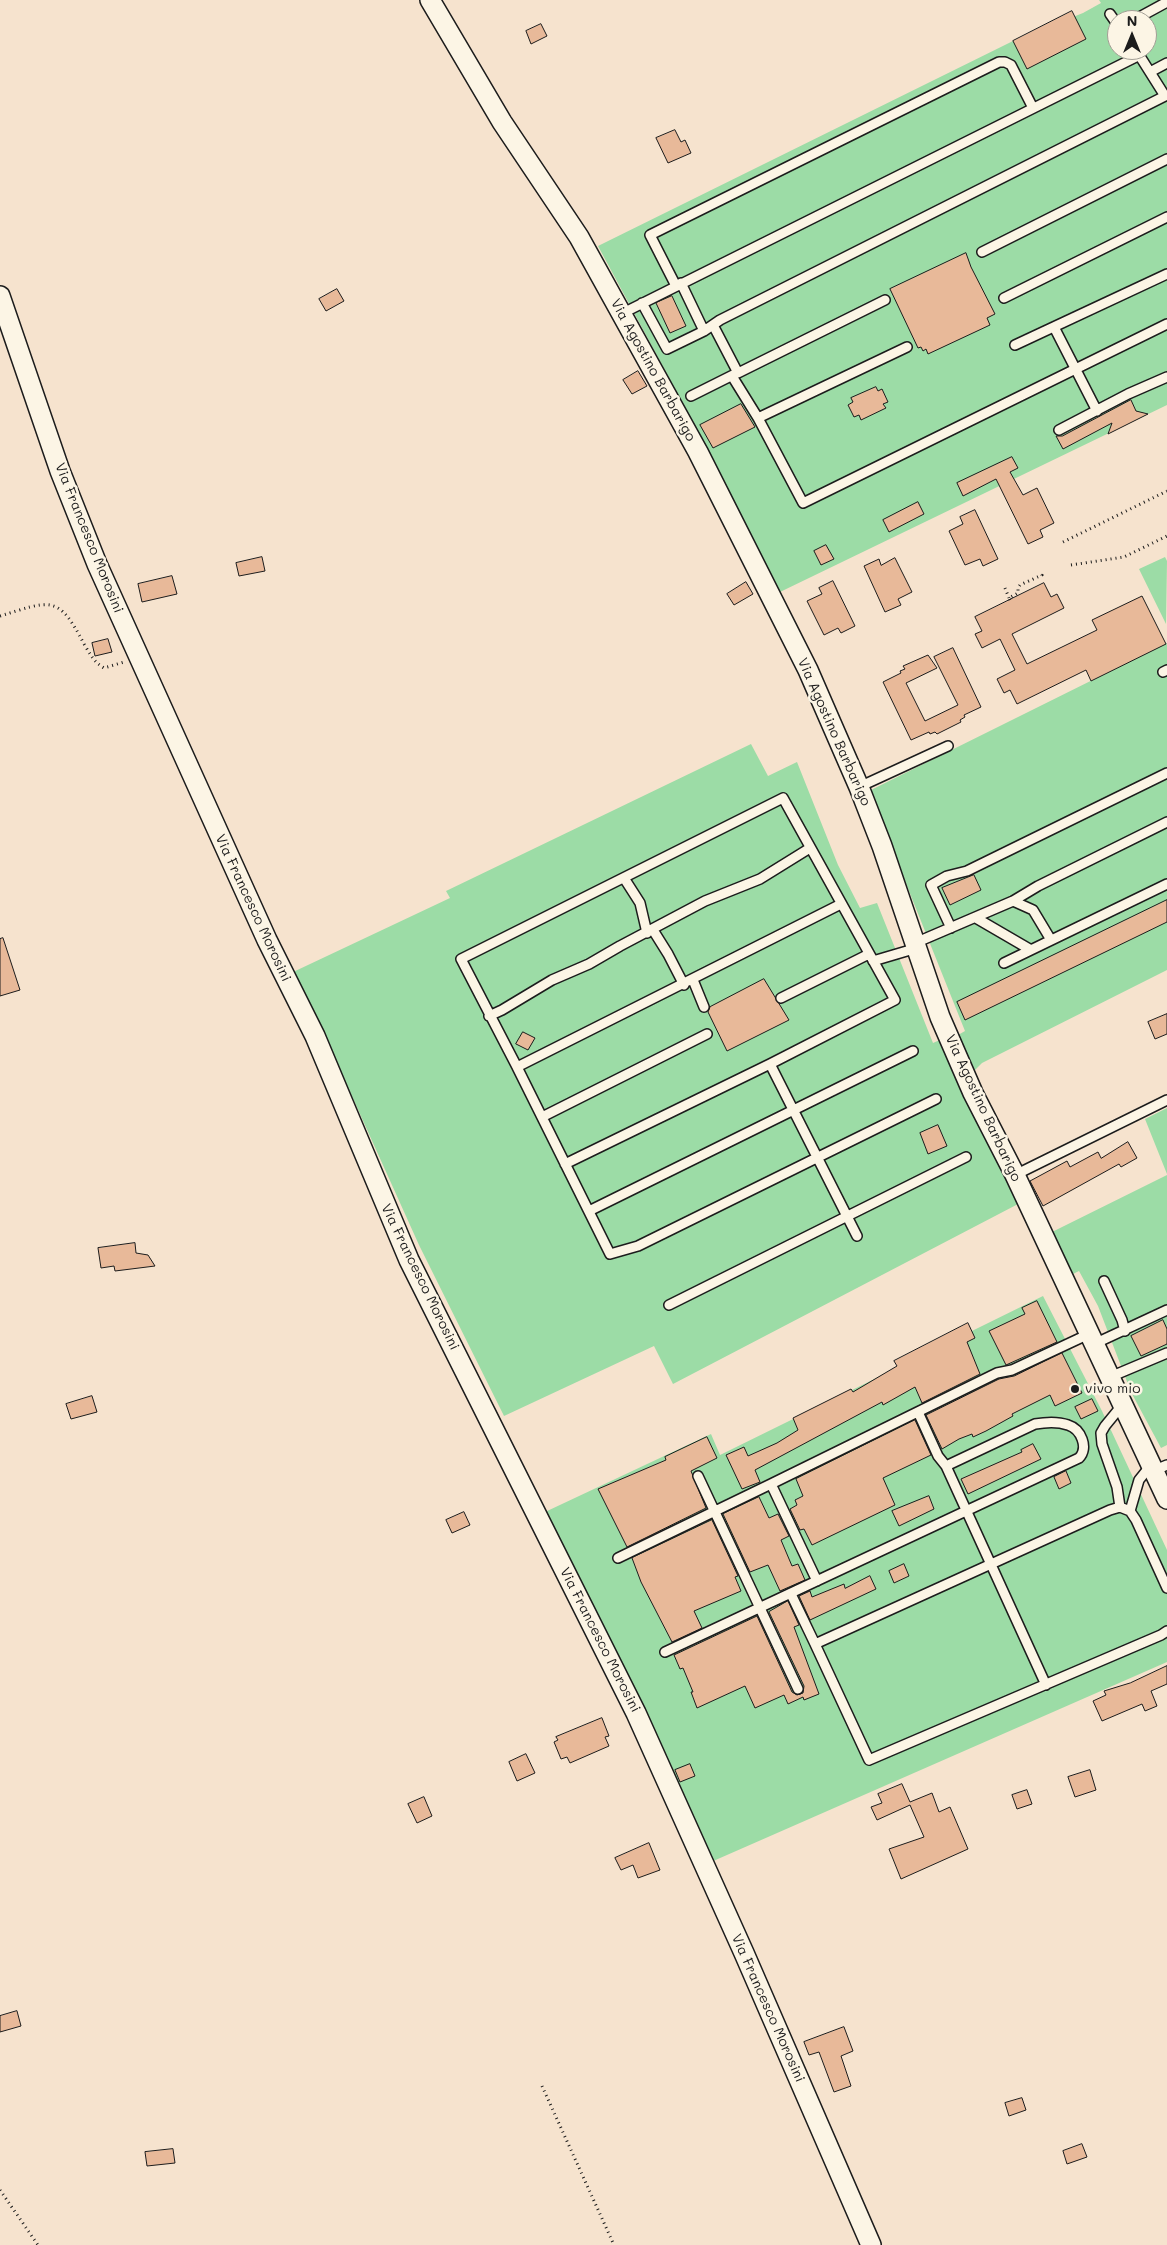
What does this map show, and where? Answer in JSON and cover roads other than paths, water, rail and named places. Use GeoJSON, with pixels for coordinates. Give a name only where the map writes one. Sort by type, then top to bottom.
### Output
{"type":"FeatureCollection","features":[{"type":"Feature","properties":{"kind":"street","name":"Via Agostino Barbarigo"},"geometry":{"type":"LineString","coordinates":[[434,1],[502,122],[579,237],[698,452],[808,670],[859,787],[944,1025],[973,1092],[1123,1404],[1158,1466],[1167,1499]]}},
{"type":"Feature","properties":{"kind":"street","name":"Via Francesco Morosini"},"geometry":{"type":"LineString","coordinates":[[0,296],[60,471],[97,564],[267,940],[315,1036],[409,1260],[636,1713],[872,2245]]}},
{"type":"Feature","properties":{"kind":"lane"},"geometry":{"type":"LineString","coordinates":[[1152,10],[1167,2]]}},
{"type":"Feature","properties":{"kind":"lane"},"geometry":{"type":"LineString","coordinates":[[621,314],[1033,108],[1123,60]]}},
{"type":"Feature","properties":{"kind":"lane"},"geometry":{"type":"LineString","coordinates":[[642,303],[667,349],[1166,98],[1143,60]]}},
{"type":"Feature","properties":{"kind":"lane"},"geometry":{"type":"LineString","coordinates":[[704,331],[650,235],[999,62],[1011,65],[1033,108]]}},
{"type":"Feature","properties":{"kind":"lane"},"geometry":{"type":"LineString","coordinates":[[1150,72],[1167,62]]}},
{"type":"Feature","properties":{"kind":"lane"},"geometry":{"type":"LineString","coordinates":[[982,252],[1167,159]]}},
{"type":"Feature","properties":{"kind":"lane"},"geometry":{"type":"LineString","coordinates":[[1004,298],[1167,217]]}},
{"type":"Feature","properties":{"kind":"lane"},"geometry":{"type":"LineString","coordinates":[[1014,345],[1167,274]]}},
{"type":"Feature","properties":{"kind":"lane"},"geometry":{"type":"LineString","coordinates":[[690,396],[885,300]]}},
{"type":"Feature","properties":{"kind":"lane"},"geometry":{"type":"LineString","coordinates":[[713,325],[735,374],[803,503],[1167,324]]}},
{"type":"Feature","properties":{"kind":"lane"},"geometry":{"type":"LineString","coordinates":[[1054,327],[1097,410]]}},
{"type":"Feature","properties":{"kind":"lane"},"geometry":{"type":"LineString","coordinates":[[758,418],[907,346]]}},
{"type":"Feature","properties":{"kind":"lane"},"geometry":{"type":"LineString","coordinates":[[1059,430],[1167,377]]}},
{"type":"Feature","properties":{"kind":"lane"},"geometry":{"type":"LineString","coordinates":[[859,787],[948,746]]}},
{"type":"Feature","properties":{"kind":"lane"},"geometry":{"type":"LineString","coordinates":[[951,928],[930,885],[947,876],[967,871],[1167,773]]}},
{"type":"Feature","properties":{"kind":"lane"},"geometry":{"type":"LineString","coordinates":[[565,1164],[770,1064],[895,1000],[783,798],[461,959],[489,1016],[517,1067],[565,1164],[589,1211],[610,1254],[638,1246],[936,1099]]}},
{"type":"Feature","properties":{"kind":"lane"},"geometry":{"type":"LineString","coordinates":[[781,998],[871,957],[916,946],[951,928],[1013,902],[1038,886],[1167,822]]}},
{"type":"Feature","properties":{"kind":"lane"},"geometry":{"type":"LineString","coordinates":[[489,1016],[552,980],[590,964],[705,902],[760,878],[810,848]]}},
{"type":"Feature","properties":{"kind":"lane"},"geometry":{"type":"LineString","coordinates":[[624,878],[640,903],[650,931],[668,954],[684,985]]}},
{"type":"Feature","properties":{"kind":"lane"},"geometry":{"type":"LineString","coordinates":[[1004,963],[1167,884]]}},
{"type":"Feature","properties":{"kind":"lane"},"geometry":{"type":"LineString","coordinates":[[1013,902],[1033,910],[1051,940]]}},
{"type":"Feature","properties":{"kind":"lane"},"geometry":{"type":"LineString","coordinates":[[517,1067],[684,985],[842,904]]}},
{"type":"Feature","properties":{"kind":"lane"},"geometry":{"type":"LineString","coordinates":[[976,918],[1031,950]]}},
{"type":"Feature","properties":{"kind":"lane"},"geometry":{"type":"LineString","coordinates":[[693,980],[704,1007]]}},
{"type":"Feature","properties":{"kind":"lane"},"geometry":{"type":"LineString","coordinates":[[542,1117],[707,1034]]}},
{"type":"Feature","properties":{"kind":"lane"},"geometry":{"type":"LineString","coordinates":[[589,1211],[913,1051]]}},
{"type":"Feature","properties":{"kind":"lane"},"geometry":{"type":"LineString","coordinates":[[770,1064],[857,1236]]}},
{"type":"Feature","properties":{"kind":"lane"},"geometry":{"type":"LineString","coordinates":[[1015,1176],[1167,1100]]}},
{"type":"Feature","properties":{"kind":"lane"},"geometry":{"type":"LineString","coordinates":[[669,1305],[966,1157]]}},
{"type":"Feature","properties":{"kind":"lane"},"geometry":{"type":"LineString","coordinates":[[1104,1281],[1125,1331]]}},
{"type":"Feature","properties":{"kind":"lane"},"geometry":{"type":"LineString","coordinates":[[618,1558],[997,1374],[1092,1339],[1125,1331],[1167,1310]]}},
{"type":"Feature","properties":{"kind":"lane"},"geometry":{"type":"LineString","coordinates":[[1110,1377],[1167,1353]]}},
{"type":"Feature","properties":{"kind":"lane"},"geometry":{"type":"LineString","coordinates":[[1120,1508],[1117,1487],[1102,1444],[1101,1433],[1123,1404]]}},
{"type":"Feature","properties":{"kind":"lane"},"geometry":{"type":"LineString","coordinates":[[918,1412],[938,1456],[946,1466],[1046,1684]]}},
{"type":"Feature","properties":{"kind":"lane"},"geometry":{"type":"LineString","coordinates":[[664,1652],[1079,1458],[1083,1454],[1084,1444],[1078,1432],[1069,1425],[1048,1422],[1035,1424],[946,1466]]}},
{"type":"Feature","properties":{"kind":"lane"},"geometry":{"type":"LineString","coordinates":[[1130,1512],[1139,1480],[1158,1466]]}},
{"type":"Feature","properties":{"kind":"lane"},"geometry":{"type":"LineString","coordinates":[[698,1476],[798,1689]]}},
{"type":"Feature","properties":{"kind":"lane"},"geometry":{"type":"LineString","coordinates":[[771,1484],[817,1581]]}},
{"type":"Feature","properties":{"kind":"lane"},"geometry":{"type":"LineString","coordinates":[[815,1644],[1110,1510],[1120,1508],[1130,1512],[1136,1520],[1167,1588]]}},
{"type":"Feature","properties":{"kind":"lane"},"geometry":{"type":"LineString","coordinates":[[791,1594],[869,1760],[1167,1631]]}},
{"type":"Feature","properties":{"kind":"place","name":"vivo mio"},"geometry":{"type":"Point","coordinates":[1075,1389]}}]}
